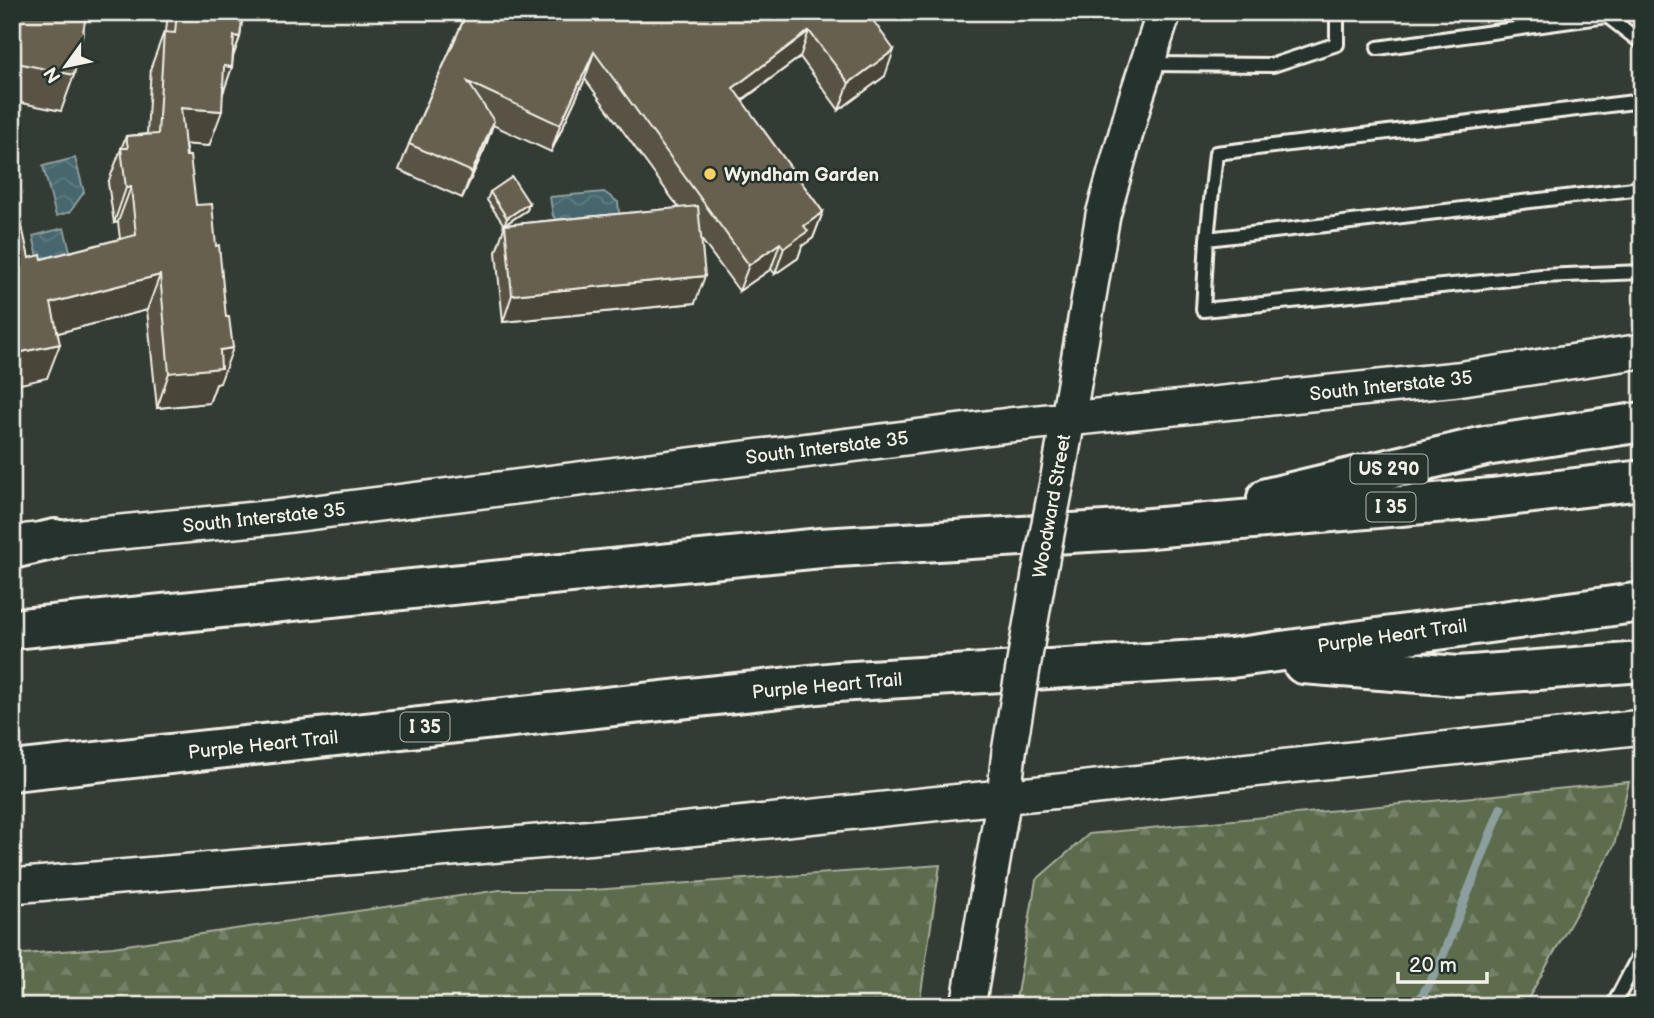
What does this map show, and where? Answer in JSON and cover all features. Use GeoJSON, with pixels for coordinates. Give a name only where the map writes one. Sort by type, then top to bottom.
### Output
{"type":"FeatureCollection","features":[{"type":"Feature","properties":{"kind":"highway","name":"US 290"},"geometry":{"type":"LineString","coordinates":[[1139,529],[1485,446],[1642,422]]}},
{"type":"Feature","properties":{"kind":"highway","name":"I 35"},"geometry":{"type":"LineString","coordinates":[[12,629],[821,548],[1139,529],[1493,498],[1642,480]]}},
{"type":"Feature","properties":{"kind":"highway"},"geometry":{"type":"LineString","coordinates":[[12,549],[55,539]]}},
{"type":"Feature","properties":{"kind":"highway","name":"Purple Heart Trail"},"geometry":{"type":"LineString","coordinates":[[12,771],[837,682],[1231,659],[1642,602]]}},
{"type":"Feature","properties":{"kind":"highway"},"geometry":{"type":"LineString","coordinates":[[1231,659],[1458,676],[1642,662]]}},
{"type":"Feature","properties":{"kind":"main road","name":"Woodward Street"},"geometry":{"type":"LineString","coordinates":[[968,1006],[1039,575],[1103,215],[1164,12]]}},
{"type":"Feature","properties":{"kind":"main road","name":"South Interstate 35"},"geometry":{"type":"LineString","coordinates":[[12,542],[276,517],[1067,418],[1457,379],[1642,351]]}},
{"type":"Feature","properties":{"kind":"main road"},"geometry":{"type":"LineString","coordinates":[[12,886],[679,830],[1642,727]]}},
{"type":"Feature","properties":{"kind":"lane"},"geometry":{"type":"LineString","coordinates":[[1147,64],[1273,65],[1337,44],[1338,12]]}},
{"type":"Feature","properties":{"kind":"lane"},"geometry":{"type":"LineString","coordinates":[[1378,48],[1604,14],[1642,43]]}},
{"type":"Feature","properties":{"kind":"lane"},"geometry":{"type":"LineString","coordinates":[[1642,101],[1216,153],[1203,310],[1541,276],[1642,272]]}},
{"type":"Feature","properties":{"kind":"lane"},"geometry":{"type":"LineString","coordinates":[[1207,239],[1642,188]]}},
{"type":"Feature","properties":{"kind":"lane"},"geometry":{"type":"LineString","coordinates":[[1613,1006],[1642,950]]}},
{"type":"Feature","properties":{"kind":"green space"},"geometry":{"type":"Polygon","coordinates":[[[1629,782],[1614,846],[1524,1006],[1015,1006],[1036,880],[1089,834],[1629,782]]]}},
{"type":"Feature","properties":{"kind":"green space"},"geometry":{"type":"Polygon","coordinates":[[[940,865],[919,1006],[12,1006],[12,955],[113,947],[500,890],[593,890],[940,865]]]}},
{"type":"Feature","properties":{"kind":"water"},"geometry":{"type":"Polygon","coordinates":[[[75,158],[84,192],[70,212],[56,216],[43,166],[75,158]]]}},
{"type":"Feature","properties":{"kind":"water"},"geometry":{"type":"Polygon","coordinates":[[[604,192],[618,202],[620,223],[561,224],[553,216],[550,197],[604,192]]]}},
{"type":"Feature","properties":{"kind":"water"},"geometry":{"type":"Polygon","coordinates":[[[64,228],[75,270],[43,278],[33,236],[64,228]]]}},
{"type":"Feature","properties":{"kind":"building"},"geometry":{"type":"Polygon","coordinates":[[[12,12],[87,12],[74,75],[12,62],[12,12]]]}},
{"type":"Feature","properties":{"kind":"building"},"geometry":{"type":"Polygon","coordinates":[[[177,12],[243,12],[240,37],[234,36],[232,67],[224,66],[222,111],[181,108],[186,156],[190,156],[196,205],[212,204],[226,317],[229,317],[233,348],[220,350],[221,368],[169,373],[160,275],[51,303],[60,344],[12,354],[12,181],[29,258],[41,255],[42,259],[136,235],[131,187],[126,188],[121,148],[128,148],[126,136],[158,134],[164,32],[175,33],[177,12]]]}},
{"type":"Feature","properties":{"kind":"building","name":"Wyndham Garden"},"geometry":{"type":"Polygon","coordinates":[[[467,12],[867,12],[894,50],[849,83],[809,31],[733,88],[823,212],[804,226],[808,231],[784,248],[780,243],[749,265],[594,52],[560,125],[468,82],[494,121],[472,172],[409,144],[467,12]]]}},
{"type":"Feature","properties":{"kind":"building"},"geometry":{"type":"Polygon","coordinates":[[[512,177],[529,203],[507,218],[490,192],[512,177]]]}},
{"type":"Feature","properties":{"kind":"building"},"geometry":{"type":"Polygon","coordinates":[[[698,206],[705,276],[512,295],[505,225],[698,206]]]}},
{"type":"Feature","properties":{"kind":"waterway"},"geometry":{"type":"LineString","coordinates":[[1416,1006],[1438,968],[1501,808]]}},
{"type":"Feature","properties":{"kind":"place","name":"Wyndham Garden"},"geometry":{"type":"Point","coordinates":[710,174]}}]}
